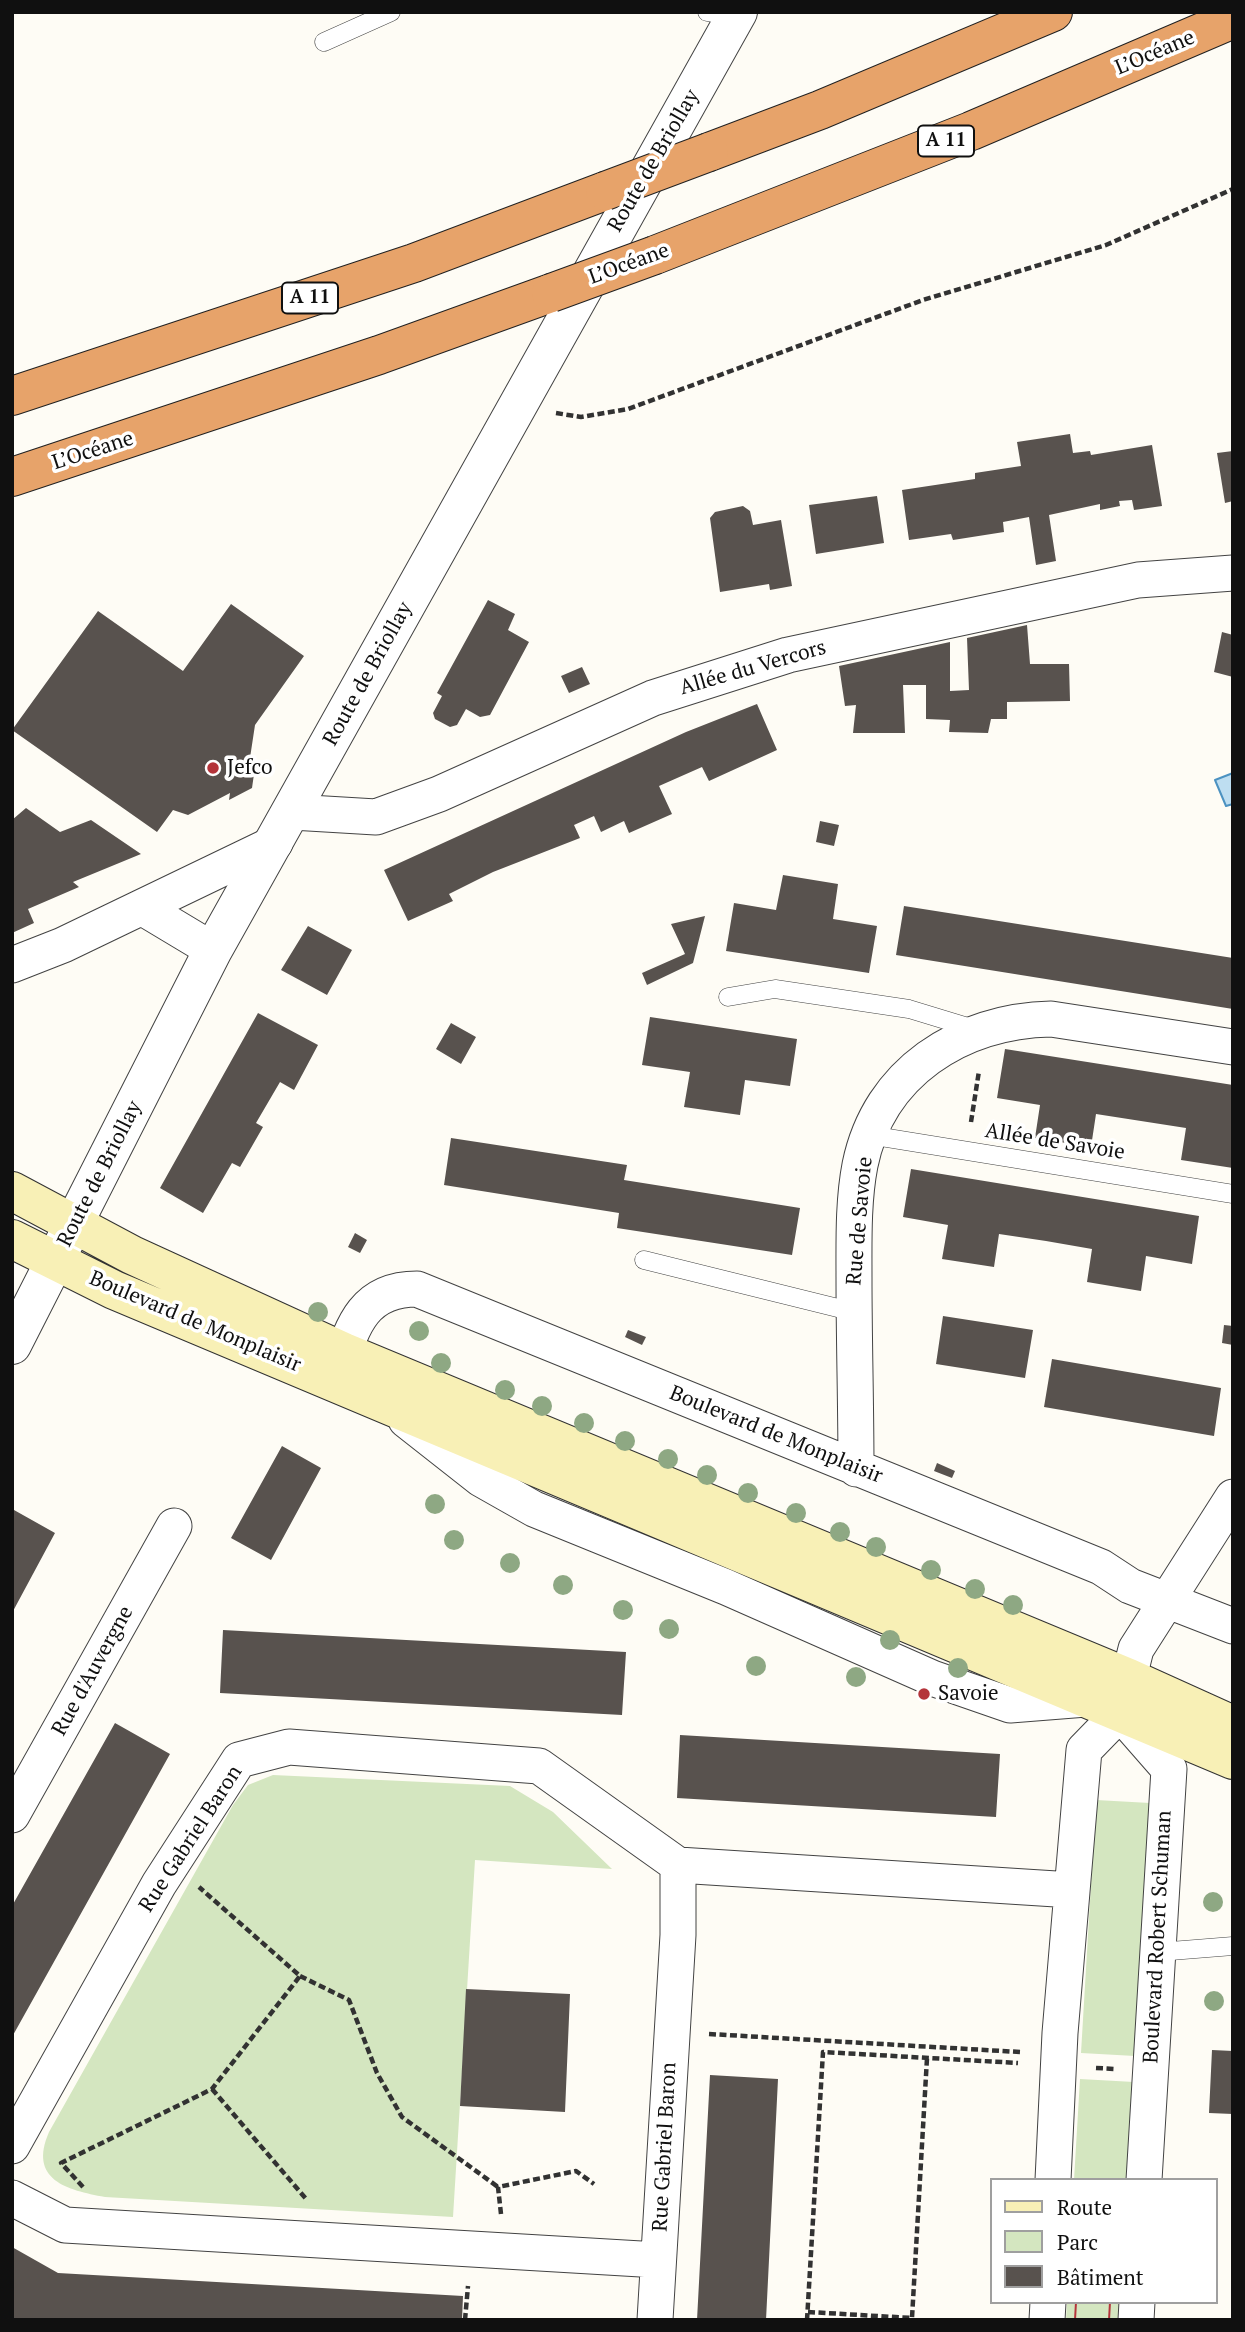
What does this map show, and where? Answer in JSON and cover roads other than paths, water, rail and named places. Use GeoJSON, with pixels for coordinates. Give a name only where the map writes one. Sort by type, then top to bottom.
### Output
{"type":"FeatureCollection","features":[{"type":"Feature","properties":{"kind":"highway","name":"A 11"},"geometry":{"type":"LineString","coordinates":[[12,396],[414,263],[820,110],[1054,12]]}},
{"type":"Feature","properties":{"kind":"highway","name":"L’Océane"},"geometry":{"type":"LineString","coordinates":[[12,477],[379,355],[655,255],[971,131],[1233,19]]}},
{"type":"Feature","properties":{"kind":"main road","name":"Boulevard de Monplaisir"},"geometry":{"type":"LineString","coordinates":[[12,1191],[339,1367],[390,1406],[1111,1696],[1233,1724]]}},
{"type":"Feature","properties":{"kind":"main road","name":"Boulevard de Monplaisir"},"geometry":{"type":"LineString","coordinates":[[12,1240],[114,1290],[339,1367],[1111,1696],[1233,1760]]}},
{"type":"Feature","properties":{"kind":"street","name":"Route de Briollay"},"geometry":{"type":"LineString","coordinates":[[14,1336],[56,1261],[213,950],[519,401],[727,14]]}},
{"type":"Feature","properties":{"kind":"street","name":"Allée du Vercors"},"geometry":{"type":"LineString","coordinates":[[283,828],[376,817],[439,794],[653,698],[788,655],[1138,580],[1233,573]]}},
{"type":"Feature","properties":{"kind":"street"},"geometry":{"type":"LineString","coordinates":[[12,965],[143,908],[283,828]]}},
{"type":"Feature","properties":{"kind":"street"},"geometry":{"type":"LineString","coordinates":[[143,908],[213,950]]}},
{"type":"Feature","properties":{"kind":"street","name":"Rue de Savoie"},"geometry":{"type":"LineString","coordinates":[[856,1469],[854,1312],[860,1166],[869,1135],[893,1093],[934,1053],[979,1045],[1026,1019],[1051,1019],[1233,1047]]}},
{"type":"Feature","properties":{"kind":"street","name":"Boulevard de Monplaisir"},"geometry":{"type":"LineString","coordinates":[[339,1367],[365,1308],[382,1294],[399,1289],[417,1289],[1101,1567],[1130,1586],[1233,1626]]}},
{"type":"Feature","properties":{"kind":"street"},"geometry":{"type":"LineString","coordinates":[[1053,2178],[1060,2033],[1084,1751],[1136,1649],[1233,1497]]}},
{"type":"Feature","properties":{"kind":"street","name":"Rue d'Auvergne"},"geometry":{"type":"LineString","coordinates":[[12,1815],[174,1526]]}},
{"type":"Feature","properties":{"kind":"street","name":"Boulevard Robert Schuman"},"geometry":{"type":"LineString","coordinates":[[1111,1696],[1169,1769],[1144,2178]]}},
{"type":"Feature","properties":{"kind":"street","name":"Rue Gabriel Baron"},"geometry":{"type":"LineString","coordinates":[[12,2146],[159,1884],[239,1760],[289,1747],[539,1766],[678,1865],[678,1935],[655,2320]]}},
{"type":"Feature","properties":{"kind":"street"},"geometry":{"type":"LineString","coordinates":[[678,1865],[1072,1890]]}},
{"type":"Feature","properties":{"kind":"street","name":"Rue Gabriel Baron"},"geometry":{"type":"LineString","coordinates":[[12,2198],[65,2225],[658,2260]]}},
{"type":"Feature","properties":{"kind":"lane"},"geometry":{"type":"LineString","coordinates":[[324,42],[391,12]]}},
{"type":"Feature","properties":{"kind":"lane"},"geometry":{"type":"LineString","coordinates":[[727,996],[775,989],[909,1009],[979,1045]]}},
{"type":"Feature","properties":{"kind":"lane","name":"Allée de Savoie"},"geometry":{"type":"LineString","coordinates":[[869,1135],[1233,1194]]}},
{"type":"Feature","properties":{"kind":"lane"},"geometry":{"type":"LineString","coordinates":[[644,1260],[854,1312]]}},
{"type":"Feature","properties":{"kind":"lane"},"geometry":{"type":"LineString","coordinates":[[1158,1952],[1233,1946]]}},
{"type":"Feature","properties":{"kind":"water"},"geometry":{"type":"Polygon","coordinates":[[[1233,773],[1233,804],[1226,806],[1215,780],[1233,773]]]}},
{"type":"Feature","properties":{"kind":"tram line"},"geometry":{"type":"LineString","coordinates":[[1075,2320],[1076,2304]]}},
{"type":"Feature","properties":{"kind":"tram line"},"geometry":{"type":"LineString","coordinates":[[1109,2320],[1110,2304]]}},
{"type":"Feature","properties":{"kind":"place","name":"Jefco"},"geometry":{"type":"Point","coordinates":[213,768]}},
{"type":"Feature","properties":{"kind":"place","name":"Savoie"},"geometry":{"type":"Point","coordinates":[924,1694]}}]}
